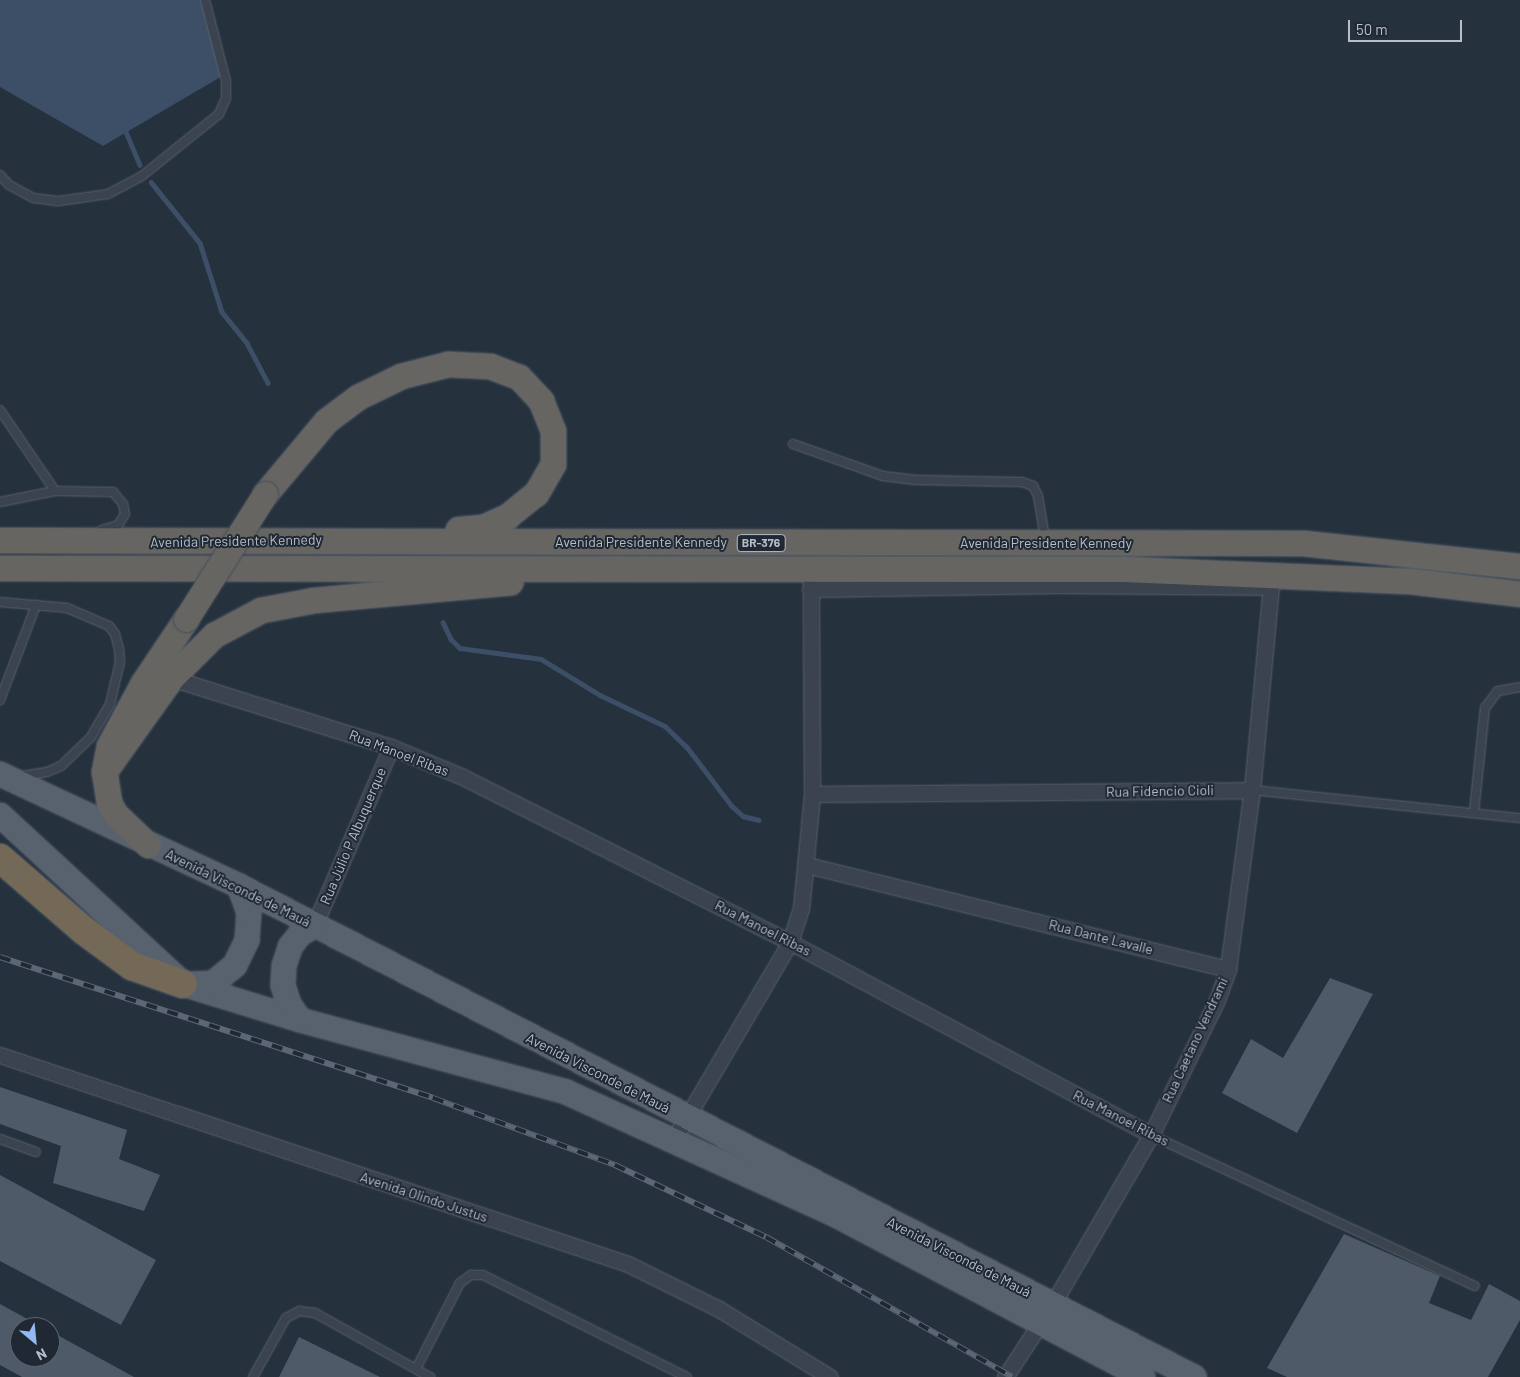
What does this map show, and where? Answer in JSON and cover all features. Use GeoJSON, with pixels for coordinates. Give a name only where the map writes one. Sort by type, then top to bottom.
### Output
{"type":"FeatureCollection","features":[{"type":"Feature","properties":{"kind":"highway"},"geometry":{"type":"LineString","coordinates":[[148,844],[115,814],[109,802],[104,772],[109,746],[143,683],[265,494],[326,421],[358,397],[401,376],[448,364],[490,366],[520,377],[542,401],[553,431],[553,464],[536,493],[508,516],[483,526],[333,540]]}},
{"type":"Feature","properties":{"kind":"highway","name":"Avenida Presidente Kennedy"},"geometry":{"type":"LineString","coordinates":[[0,540],[1303,543],[1520,566]]}},
{"type":"Feature","properties":{"kind":"highway","name":"Avenida Presidente Kennedy"},"geometry":{"type":"LineString","coordinates":[[0,568],[727,568],[810,578],[1410,581],[1520,594]]}},
{"type":"Feature","properties":{"kind":"highway"},"geometry":{"type":"LineString","coordinates":[[104,772],[171,678],[214,635],[261,610],[314,600],[594,574],[727,568]]}},
{"type":"Feature","properties":{"kind":"highway"},"geometry":{"type":"LineString","coordinates":[[0,858],[83,930],[132,966],[183,984]]}},
{"type":"Feature","properties":{"kind":"main road","name":"Avenida Visconde de Mauá"},"geometry":{"type":"LineString","coordinates":[[3,775],[239,886],[685,1118],[1046,1314],[1143,1377]]}},
{"type":"Feature","properties":{"kind":"main road","name":"Avenida Visconde de Mauá"},"geometry":{"type":"LineString","coordinates":[[0,815],[183,984],[300,1020],[566,1092],[674,1139],[1046,1314],[1194,1377]]}},
{"type":"Feature","properties":{"kind":"main road"},"geometry":{"type":"LineString","coordinates":[[183,984],[213,983],[235,965],[247,940],[249,913],[239,886]]}},
{"type":"Feature","properties":{"kind":"main road"},"geometry":{"type":"LineString","coordinates":[[300,1020],[289,1004],[283,985],[284,966],[295,940],[314,926]]}},
{"type":"Feature","properties":{"kind":"street"},"geometry":{"type":"LineString","coordinates":[[674,1139],[790,942],[801,909],[807,865],[812,794],[810,578]]}},
{"type":"Feature","properties":{"kind":"street","name":"Rua Caetano Vendrami"},"geometry":{"type":"LineString","coordinates":[[1005,1377],[1046,1314],[1151,1135],[1217,1000],[1228,969],[1252,790],[1272,580]]}},
{"type":"Feature","properties":{"kind":"street","name":"Rua Manoel Ribas"},"geometry":{"type":"LineString","coordinates":[[171,678],[391,747],[463,777],[790,942],[1151,1135]]}},
{"type":"Feature","properties":{"kind":"street","name":"Rua Júlio P Albuquerque"},"geometry":{"type":"LineString","coordinates":[[314,926],[391,747]]}},
{"type":"Feature","properties":{"kind":"street","name":"Rua Fidencio Cioli"},"geometry":{"type":"LineString","coordinates":[[812,794],[1252,790]]}},
{"type":"Feature","properties":{"kind":"street","name":"Rua Dante Lavalle"},"geometry":{"type":"LineString","coordinates":[[807,865],[1228,969]]}},
{"type":"Feature","properties":{"kind":"street","name":"Avenida Olindo Justus"},"geometry":{"type":"LineString","coordinates":[[0,1055],[628,1264],[719,1309],[830,1377]]}},
{"type":"Feature","properties":{"kind":"lane"},"geometry":{"type":"LineString","coordinates":[[0,176],[9,185],[33,198],[59,201],[108,194],[142,176],[219,114],[226,98],[226,81],[206,0]]}},
{"type":"Feature","properties":{"kind":"lane"},"geometry":{"type":"LineString","coordinates":[[0,410],[55,491]]}},
{"type":"Feature","properties":{"kind":"lane"},"geometry":{"type":"LineString","coordinates":[[793,444],[883,476],[916,480],[1022,482],[1033,486],[1038,496],[1046,542]]}},
{"type":"Feature","properties":{"kind":"lane"},"geometry":{"type":"LineString","coordinates":[[0,502],[55,491],[101,489],[113,492],[123,504],[125,514],[118,525],[73,540]]}},
{"type":"Feature","properties":{"kind":"lane"},"geometry":{"type":"LineString","coordinates":[[0,602],[67,608],[109,626],[115,634],[119,649],[116,684],[100,722],[75,755],[47,772],[3,775]]}},
{"type":"Feature","properties":{"kind":"lane"},"geometry":{"type":"LineString","coordinates":[[0,700],[36,605]]}},
{"type":"Feature","properties":{"kind":"lane"},"geometry":{"type":"LineString","coordinates":[[1474,812],[1485,708],[1498,691],[1520,687]]}},
{"type":"Feature","properties":{"kind":"lane","name":"Rua Fidencio Cioli"},"geometry":{"type":"LineString","coordinates":[[1252,790],[1520,818]]}},
{"type":"Feature","properties":{"kind":"lane","name":"Rua Manoel Ribas"},"geometry":{"type":"LineString","coordinates":[[1151,1135],[1475,1286]]}},
{"type":"Feature","properties":{"kind":"lane"},"geometry":{"type":"LineString","coordinates":[[0,1139],[36,1152]]}},
{"type":"Feature","properties":{"kind":"lane"},"geometry":{"type":"LineString","coordinates":[[416,1369],[460,1283],[471,1275],[484,1275],[687,1377]]}},
{"type":"Feature","properties":{"kind":"lane"},"geometry":{"type":"LineString","coordinates":[[253,1377],[286,1318],[299,1311],[315,1313],[430,1377]]}},
{"type":"Feature","properties":{"kind":"water"},"geometry":{"type":"Polygon","coordinates":[[[0,0],[203,0],[224,75],[103,146],[0,87],[0,0]]]}},
{"type":"Feature","properties":{"kind":"building"},"geometry":{"type":"Polygon","coordinates":[[[1330,978],[1373,994],[1297,1133],[1222,1093],[1251,1039],[1283,1058],[1330,978]]]}},
{"type":"Feature","properties":{"kind":"building"},"geometry":{"type":"Polygon","coordinates":[[[0,1087],[127,1130],[119,1159],[160,1175],[144,1211],[53,1183],[61,1146],[0,1124],[0,1087]]]}},
{"type":"Feature","properties":{"kind":"building"},"geometry":{"type":"Polygon","coordinates":[[[0,1175],[156,1260],[121,1325],[0,1261],[0,1175]]]}},
{"type":"Feature","properties":{"kind":"building"},"geometry":{"type":"Polygon","coordinates":[[[1344,1234],[1440,1276],[1429,1303],[1471,1320],[1489,1284],[1520,1301],[1520,1320],[1488,1377],[1287,1377],[1267,1368],[1344,1234]]]}},
{"type":"Feature","properties":{"kind":"building"},"geometry":{"type":"Polygon","coordinates":[[[0,1304],[24,1317],[10,1317],[10,1367],[60,1367],[60,1336],[134,1377],[22,1377],[0,1365],[0,1304]]]}},
{"type":"Feature","properties":{"kind":"building"},"geometry":{"type":"Polygon","coordinates":[[[299,1337],[380,1377],[279,1377],[299,1337]]]}},
{"type":"Feature","properties":{"kind":"waterway"},"geometry":{"type":"LineString","coordinates":[[124,127],[140,165]]}},
{"type":"Feature","properties":{"kind":"waterway"},"geometry":{"type":"LineString","coordinates":[[151,182],[200,243],[222,312],[247,343],[268,383]]}},
{"type":"Feature","properties":{"kind":"waterway"},"geometry":{"type":"LineString","coordinates":[[443,622],[451,639],[460,648],[541,659],[600,695],[665,726],[687,747],[732,806],[743,816],[759,820]]}},
{"type":"Feature","properties":{"kind":"railway"},"geometry":{"type":"LineString","coordinates":[[0,957],[433,1098],[615,1165],[766,1237],[1012,1377]]}}]}
